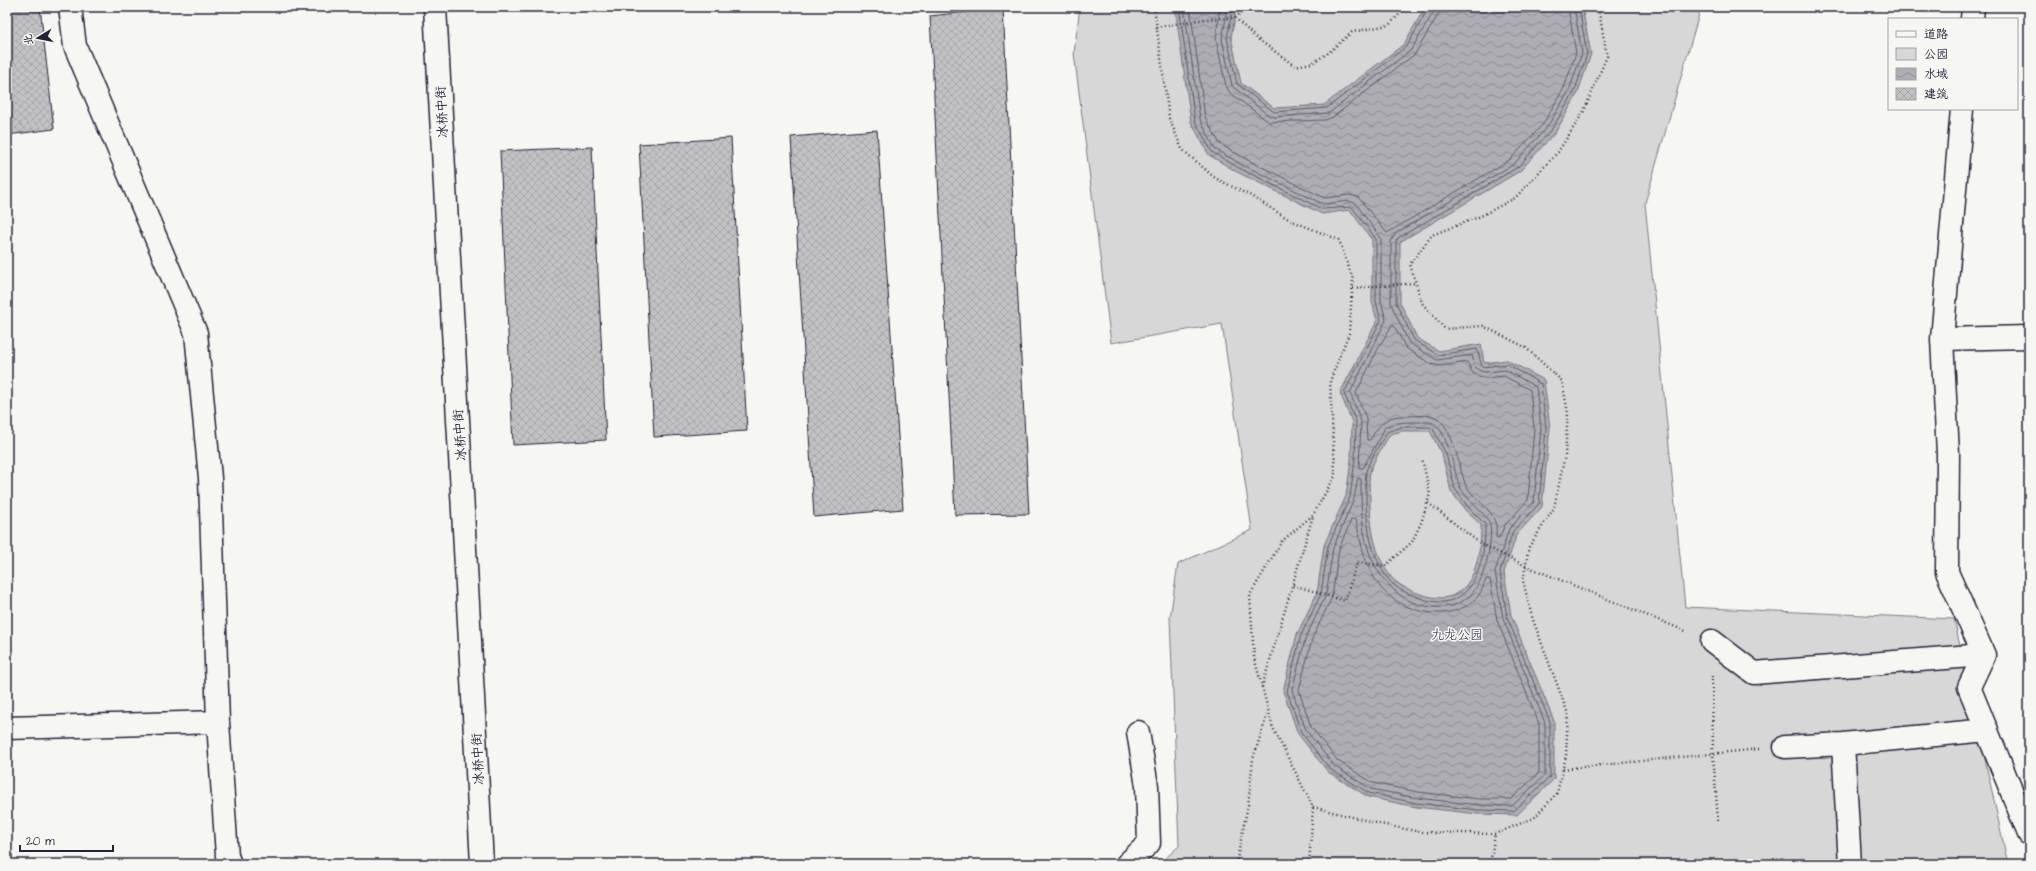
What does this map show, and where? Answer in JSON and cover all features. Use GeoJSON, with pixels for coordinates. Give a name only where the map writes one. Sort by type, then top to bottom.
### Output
{"type":"FeatureCollection","features":[{"type":"Feature","properties":{"kind":"street"},"geometry":{"type":"LineString","coordinates":[[70,7],[75,46],[196,333],[210,478],[218,722],[227,856],[230,864]]}},
{"type":"Feature","properties":{"kind":"street","name":"冰桥中街"},"geometry":{"type":"LineString","coordinates":[[435,7],[453,341],[470,611],[482,864]]}},
{"type":"Feature","properties":{"kind":"street"},"geometry":{"type":"LineString","coordinates":[[1972,18],[1973,7]]}},
{"type":"Feature","properties":{"kind":"street"},"geometry":{"type":"LineString","coordinates":[[1962,110],[1942,340],[1948,454],[1947,572],[1984,655],[1969,687],[2029,834]]}},
{"type":"Feature","properties":{"kind":"street"},"geometry":{"type":"LineString","coordinates":[[1942,340],[2029,337]]}},
{"type":"Feature","properties":{"kind":"street"},"geometry":{"type":"LineString","coordinates":[[1712,641],[1754,673],[1984,655]]}},
{"type":"Feature","properties":{"kind":"street"},"geometry":{"type":"LineString","coordinates":[[7,728],[218,722]]}},
{"type":"Feature","properties":{"kind":"street"},"geometry":{"type":"LineString","coordinates":[[1785,747],[1843,744],[1987,730]]}},
{"type":"Feature","properties":{"kind":"street"},"geometry":{"type":"LineString","coordinates":[[1127,864],[1149,843],[1147,786],[1138,732]]}},
{"type":"Feature","properties":{"kind":"street"},"geometry":{"type":"LineString","coordinates":[[1843,744],[1850,864]]}},
{"type":"Feature","properties":{"kind":"path"},"geometry":{"type":"LineString","coordinates":[[1154,7],[1169,118],[1182,149],[1215,178],[1251,196],[1290,220],[1339,240],[1353,279],[1349,333],[1330,382],[1335,476],[1313,515],[1262,688]]}},
{"type":"Feature","properties":{"kind":"path"},"geometry":{"type":"LineString","coordinates":[[1156,27],[1205,19],[1235,18],[1247,7]]}},
{"type":"Feature","properties":{"kind":"path"},"geometry":{"type":"LineString","coordinates":[[1235,18],[1255,37],[1295,66],[1312,63],[1327,54],[1352,32],[1389,25],[1406,7]]}},
{"type":"Feature","properties":{"kind":"path"},"geometry":{"type":"LineString","coordinates":[[1313,807],[1380,824],[1420,832],[1495,834],[1534,818],[1557,793],[1566,755],[1568,714],[1532,617],[1523,581],[1530,547],[1554,508],[1565,455],[1568,413],[1562,381],[1525,347],[1483,326],[1445,329],[1422,303],[1410,264],[1432,235],[1481,216],[1515,198],[1558,152],[1584,111],[1607,56],[1598,7]]}},
{"type":"Feature","properties":{"kind":"path"},"geometry":{"type":"LineString","coordinates":[[1352,288],[1416,283]]}},
{"type":"Feature","properties":{"kind":"path"},"geometry":{"type":"LineString","coordinates":[[1293,586],[1345,601],[1357,562],[1385,566],[1412,542],[1421,523],[1430,494],[1422,458]]}},
{"type":"Feature","properties":{"kind":"path"},"geometry":{"type":"LineString","coordinates":[[1428,503],[1481,544],[1526,566],[1712,641],[1712,754],[1718,822]]}},
{"type":"Feature","properties":{"kind":"path"},"geometry":{"type":"LineString","coordinates":[[1309,864],[1313,807],[1273,728],[1254,657],[1250,595],[1282,541],[1313,515]]}},
{"type":"Feature","properties":{"kind":"path"},"geometry":{"type":"LineString","coordinates":[[1236,864],[1248,804],[1253,759],[1268,711]]}},
{"type":"Feature","properties":{"kind":"path"},"geometry":{"type":"LineString","coordinates":[[1563,769],[1785,747]]}},
{"type":"Feature","properties":{"kind":"path"},"geometry":{"type":"LineString","coordinates":[[1488,864],[1491,858],[1495,834]]}},
{"type":"Feature","properties":{"kind":"green space","name":"九龙公园"},"geometry":{"type":"Polygon","coordinates":[[[1080,7],[1701,7],[1645,203],[1685,607],[1954,619],[2008,864],[1159,864],[1179,846],[1170,618],[1178,564],[1252,530],[1222,324],[1111,343],[1074,53],[1080,7]]]}},
{"type":"Feature","properties":{"kind":"water"},"geometry":{"type":"Polygon","coordinates":[[[1175,7],[1235,7],[1235,18],[1231,37],[1241,83],[1274,108],[1324,105],[1404,44],[1425,7],[1582,7],[1591,54],[1577,95],[1555,133],[1520,171],[1400,242],[1400,302],[1417,338],[1439,351],[1481,344],[1484,363],[1507,360],[1544,380],[1550,428],[1542,507],[1517,534],[1504,572],[1511,615],[1554,721],[1554,779],[1517,815],[1478,814],[1416,807],[1368,797],[1328,772],[1298,734],[1283,691],[1297,634],[1317,593],[1324,545],[1346,496],[1351,460],[1352,422],[1340,393],[1377,321],[1372,302],[1372,240],[1350,210],[1322,214],[1237,172],[1209,155],[1191,122],[1175,7]],[[1403,431],[1390,434],[1371,468],[1369,483],[1370,510],[1372,531],[1381,561],[1392,578],[1403,587],[1411,591],[1440,598],[1453,595],[1463,589],[1470,579],[1479,553],[1481,525],[1465,510],[1451,491],[1442,455],[1430,431],[1403,431]]]}},
{"type":"Feature","properties":{"kind":"building"},"geometry":{"type":"Polygon","coordinates":[[[7,7],[40,7],[54,129],[7,135],[7,7]]]}},
{"type":"Feature","properties":{"kind":"building"},"geometry":{"type":"Polygon","coordinates":[[[1003,8],[1029,514],[955,515],[930,16],[1003,8]]]}},
{"type":"Feature","properties":{"kind":"building"},"geometry":{"type":"Polygon","coordinates":[[[877,130],[903,509],[814,517],[791,137],[877,130]]]}},
{"type":"Feature","properties":{"kind":"building"},"geometry":{"type":"Polygon","coordinates":[[[731,138],[747,431],[654,437],[639,144],[731,138]]]}},
{"type":"Feature","properties":{"kind":"building"},"geometry":{"type":"Polygon","coordinates":[[[592,147],[606,440],[513,445],[500,151],[592,147]]]}}]}
